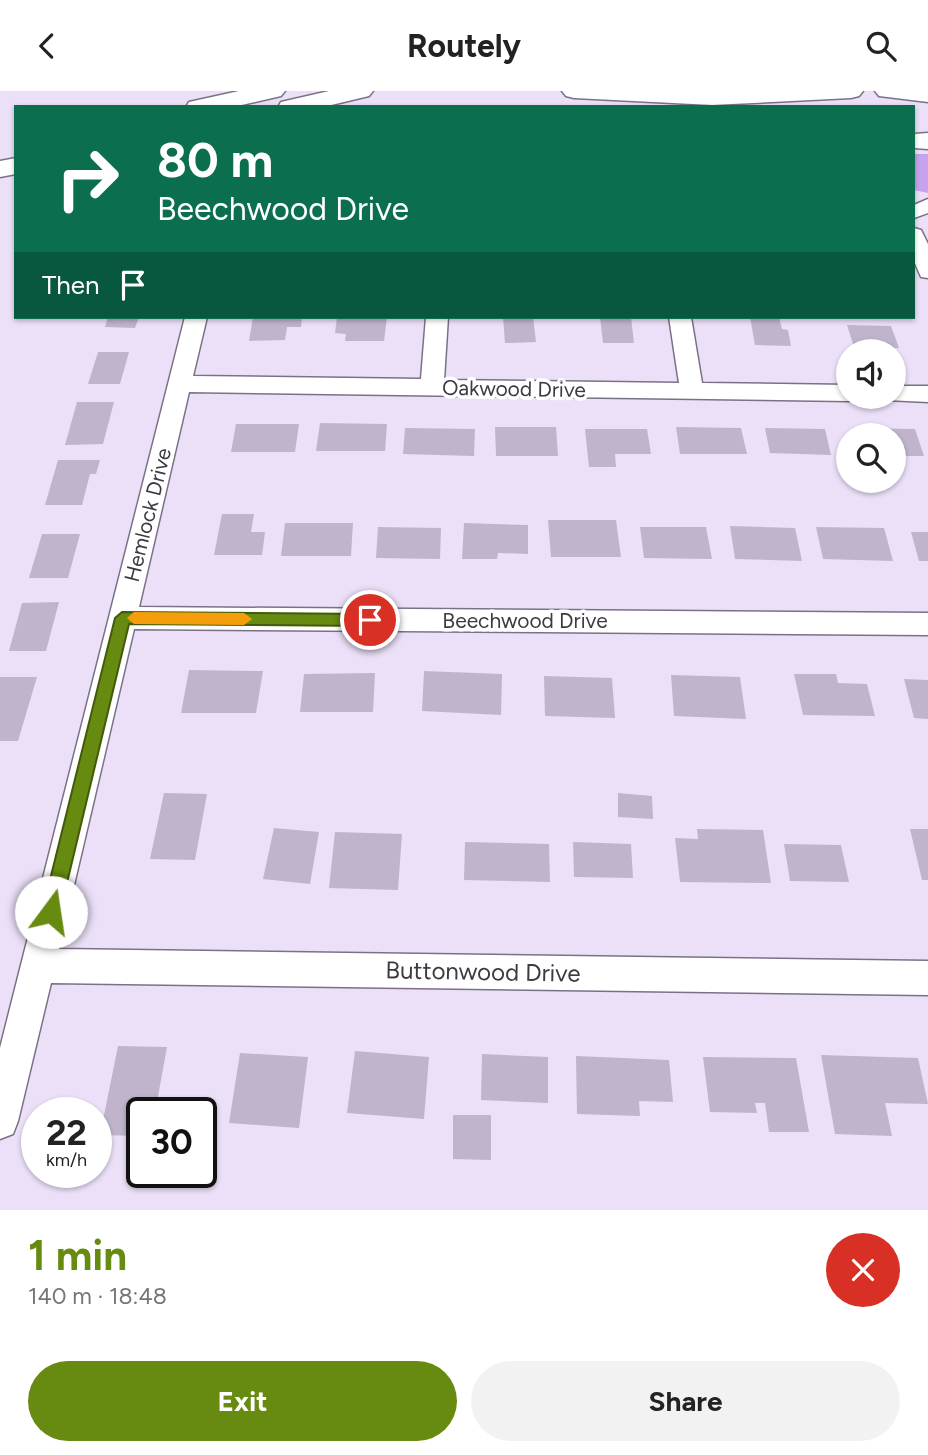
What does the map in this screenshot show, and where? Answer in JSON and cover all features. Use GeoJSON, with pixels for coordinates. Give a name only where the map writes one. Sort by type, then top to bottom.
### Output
{"type":"FeatureCollection","features":[{"type":"Feature","properties":{"kind":"highway"},"geometry":{"type":"LineString","coordinates":[[207,105],[273,91]]}},
{"type":"Feature","properties":{"kind":"highway"},"geometry":{"type":"LineString","coordinates":[[299,105],[361,91]]}},
{"type":"Feature","properties":{"kind":"highway"},"geometry":{"type":"LineString","coordinates":[[574,91],[701,100],[766,99],[851,91]]}},
{"type":"Feature","properties":{"kind":"highway"},"geometry":{"type":"LineString","coordinates":[[887,91],[928,95]]}},
{"type":"Feature","properties":{"kind":"street"},"geometry":{"type":"LineString","coordinates":[[915,237],[928,272]]}},
{"type":"Feature","properties":{"kind":"street","name":"Hemlock Drive"},"geometry":{"type":"LineString","coordinates":[[0,1121],[195,319]]}},
{"type":"Feature","properties":{"kind":"street"},"geometry":{"type":"LineString","coordinates":[[432,389],[437,319]]}},
{"type":"Feature","properties":{"kind":"street"},"geometry":{"type":"LineString","coordinates":[[680,319],[692,391]]}},
{"type":"Feature","properties":{"kind":"street","name":"Oakwood Drive"},"geometry":{"type":"LineString","coordinates":[[179,384],[836,393]]}},
{"type":"Feature","properties":{"kind":"street"},"geometry":{"type":"LineString","coordinates":[[906,394],[928,394]]}},
{"type":"Feature","properties":{"kind":"street","name":"Beechwood Drive"},"geometry":{"type":"LineString","coordinates":[[122,618],[928,624]]}},
{"type":"Feature","properties":{"kind":"street","name":"Buttonwood Drive"},"geometry":{"type":"LineString","coordinates":[[38,965],[928,978]]}},
{"type":"Feature","properties":{"kind":"shaded area"},"geometry":{"type":"Polygon","coordinates":[[[915,154],[928,154],[928,193],[915,190],[915,154]]]}},
{"type":"Feature","properties":{"kind":"building"},"geometry":{"type":"Polygon","coordinates":[[[107,319],[138,319],[135,328],[105,327],[107,319]]]}},
{"type":"Feature","properties":{"kind":"building"},"geometry":{"type":"Polygon","coordinates":[[[253,319],[302,319],[301,327],[287,327],[285,340],[249,341],[253,319]]]}},
{"type":"Feature","properties":{"kind":"building"},"geometry":{"type":"Polygon","coordinates":[[[337,319],[387,319],[384,341],[345,341],[346,334],[335,333],[337,319]]]}},
{"type":"Feature","properties":{"kind":"building"},"geometry":{"type":"Polygon","coordinates":[[[503,319],[533,319],[536,342],[505,343],[503,319]]]}},
{"type":"Feature","properties":{"kind":"building"},"geometry":{"type":"Polygon","coordinates":[[[600,319],[631,319],[634,343],[603,343],[600,319]]]}},
{"type":"Feature","properties":{"kind":"building"},"geometry":{"type":"Polygon","coordinates":[[[750,319],[780,319],[782,329],[788,330],[791,346],[755,345],[750,319]]]}},
{"type":"Feature","properties":{"kind":"building"},"geometry":{"type":"Polygon","coordinates":[[[847,325],[891,326],[896,339],[851,339],[847,325]]]}},
{"type":"Feature","properties":{"kind":"building"},"geometry":{"type":"Polygon","coordinates":[[[98,352],[129,352],[120,384],[88,384],[98,352]]]}},
{"type":"Feature","properties":{"kind":"building"},"geometry":{"type":"Polygon","coordinates":[[[77,402],[114,402],[103,444],[65,445],[77,402]]]}},
{"type":"Feature","properties":{"kind":"building"},"geometry":{"type":"Polygon","coordinates":[[[320,423],[387,424],[385,451],[316,451],[320,423]]]}},
{"type":"Feature","properties":{"kind":"building"},"geometry":{"type":"Polygon","coordinates":[[[236,424],[299,424],[295,452],[231,452],[236,424]]]}},
{"type":"Feature","properties":{"kind":"building"},"geometry":{"type":"Polygon","coordinates":[[[495,427],[556,427],[558,456],[496,456],[495,427]]]}},
{"type":"Feature","properties":{"kind":"building"},"geometry":{"type":"Polygon","coordinates":[[[676,427],[741,428],[747,454],[680,454],[676,427]]]}},
{"type":"Feature","properties":{"kind":"building"},"geometry":{"type":"Polygon","coordinates":[[[405,428],[475,429],[474,456],[403,454],[405,428]]]}},
{"type":"Feature","properties":{"kind":"building"},"geometry":{"type":"Polygon","coordinates":[[[765,428],[825,429],[831,455],[770,453],[765,428]]]}},
{"type":"Feature","properties":{"kind":"building"},"geometry":{"type":"Polygon","coordinates":[[[585,429],[647,429],[651,454],[615,454],[616,467],[589,467],[585,429]]]}},
{"type":"Feature","properties":{"kind":"building"},"geometry":{"type":"Polygon","coordinates":[[[906,429],[915,429],[924,456],[906,456],[906,429]]]}},
{"type":"Feature","properties":{"kind":"building"},"geometry":{"type":"Polygon","coordinates":[[[58,460],[100,460],[96,474],[90,474],[82,505],[45,505],[58,460]]]}},
{"type":"Feature","properties":{"kind":"building"},"geometry":{"type":"Polygon","coordinates":[[[222,514],[254,514],[251,532],[265,532],[262,555],[214,555],[222,514]]]}},
{"type":"Feature","properties":{"kind":"building"},"geometry":{"type":"Polygon","coordinates":[[[548,520],[616,520],[621,557],[551,557],[548,520]]]}},
{"type":"Feature","properties":{"kind":"building"},"geometry":{"type":"Polygon","coordinates":[[[285,523],[353,523],[351,556],[281,556],[285,523]]]}},
{"type":"Feature","properties":{"kind":"building"},"geometry":{"type":"Polygon","coordinates":[[[464,523],[528,525],[528,554],[498,553],[497,559],[462,559],[464,523]]]}},
{"type":"Feature","properties":{"kind":"building"},"geometry":{"type":"Polygon","coordinates":[[[730,526],[795,528],[802,561],[735,559],[730,526]]]}},
{"type":"Feature","properties":{"kind":"building"},"geometry":{"type":"Polygon","coordinates":[[[378,527],[441,528],[440,559],[376,558],[378,527]]]}},
{"type":"Feature","properties":{"kind":"building"},"geometry":{"type":"Polygon","coordinates":[[[640,527],[706,527],[712,559],[644,558],[640,527]]]}},
{"type":"Feature","properties":{"kind":"building"},"geometry":{"type":"Polygon","coordinates":[[[816,527],[884,528],[893,561],[823,559],[816,527]]]}},
{"type":"Feature","properties":{"kind":"building"},"geometry":{"type":"Polygon","coordinates":[[[911,532],[928,532],[928,561],[919,561],[911,532]]]}},
{"type":"Feature","properties":{"kind":"building"},"geometry":{"type":"Polygon","coordinates":[[[42,534],[80,534],[68,578],[29,578],[42,534]]]}},
{"type":"Feature","properties":{"kind":"building"},"geometry":{"type":"Polygon","coordinates":[[[59,602],[46,651],[9,651],[22,603],[59,602]]]}},
{"type":"Feature","properties":{"kind":"building"},"geometry":{"type":"Polygon","coordinates":[[[189,670],[263,671],[256,713],[181,713],[189,670]]]}},
{"type":"Feature","properties":{"kind":"building"},"geometry":{"type":"Polygon","coordinates":[[[424,671],[502,674],[501,715],[422,711],[424,671]]]}},
{"type":"Feature","properties":{"kind":"building"},"geometry":{"type":"Polygon","coordinates":[[[375,673],[373,712],[300,712],[304,674],[375,673]]]}},
{"type":"Feature","properties":{"kind":"building"},"geometry":{"type":"Polygon","coordinates":[[[794,674],[836,674],[838,683],[867,684],[875,716],[803,715],[794,674]]]}},
{"type":"Feature","properties":{"kind":"building"},"geometry":{"type":"Polygon","coordinates":[[[671,675],[740,677],[746,719],[674,716],[671,675]]]}},
{"type":"Feature","properties":{"kind":"building"},"geometry":{"type":"Polygon","coordinates":[[[544,676],[612,678],[615,718],[545,716],[544,676]]]}},
{"type":"Feature","properties":{"kind":"building"},"geometry":{"type":"Polygon","coordinates":[[[0,677],[37,677],[18,741],[0,741],[0,677]]]}},
{"type":"Feature","properties":{"kind":"building"},"geometry":{"type":"Polygon","coordinates":[[[904,679],[928,680],[928,719],[914,718],[904,679]]]}},
{"type":"Feature","properties":{"kind":"building"},"geometry":{"type":"Polygon","coordinates":[[[164,793],[207,794],[195,860],[150,859],[164,793]]]}},
{"type":"Feature","properties":{"kind":"building"},"geometry":{"type":"Polygon","coordinates":[[[618,793],[652,796],[653,819],[618,817],[618,793]]]}},
{"type":"Feature","properties":{"kind":"building"},"geometry":{"type":"Polygon","coordinates":[[[274,828],[319,832],[310,884],[263,879],[274,828]]]}},
{"type":"Feature","properties":{"kind":"building"},"geometry":{"type":"Polygon","coordinates":[[[697,829],[763,830],[771,883],[680,882],[675,838],[698,839],[697,829]]]}},
{"type":"Feature","properties":{"kind":"building"},"geometry":{"type":"Polygon","coordinates":[[[910,829],[928,829],[928,880],[922,880],[910,829]]]}},
{"type":"Feature","properties":{"kind":"building"},"geometry":{"type":"Polygon","coordinates":[[[335,832],[402,834],[398,890],[329,888],[335,832]]]}},
{"type":"Feature","properties":{"kind":"building"},"geometry":{"type":"Polygon","coordinates":[[[465,842],[549,844],[550,882],[464,880],[465,842]]]}},
{"type":"Feature","properties":{"kind":"building"},"geometry":{"type":"Polygon","coordinates":[[[573,842],[631,844],[633,878],[574,877],[573,842]]]}},
{"type":"Feature","properties":{"kind":"building"},"geometry":{"type":"Polygon","coordinates":[[[784,844],[841,845],[849,882],[790,881],[784,844]]]}},
{"type":"Feature","properties":{"kind":"building"},"geometry":{"type":"Polygon","coordinates":[[[118,1046],[167,1047],[158,1097],[126,1097],[126,1136],[112,1135],[112,1097],[108,1097],[118,1046]]]}},
{"type":"Feature","properties":{"kind":"building"},"geometry":{"type":"Polygon","coordinates":[[[355,1051],[429,1057],[424,1119],[347,1113],[355,1051]]]}},
{"type":"Feature","properties":{"kind":"building"},"geometry":{"type":"Polygon","coordinates":[[[240,1053],[308,1057],[299,1128],[229,1123],[240,1053]]]}},
{"type":"Feature","properties":{"kind":"building"},"geometry":{"type":"Polygon","coordinates":[[[482,1054],[548,1057],[548,1103],[481,1100],[482,1054]]]}},
{"type":"Feature","properties":{"kind":"building"},"geometry":{"type":"Polygon","coordinates":[[[821,1055],[918,1058],[928,1104],[885,1103],[892,1136],[835,1134],[821,1055]]]}},
{"type":"Feature","properties":{"kind":"building"},"geometry":{"type":"Polygon","coordinates":[[[576,1056],[669,1060],[673,1102],[639,1101],[640,1116],[577,1114],[576,1056]]]}},
{"type":"Feature","properties":{"kind":"building"},"geometry":{"type":"Polygon","coordinates":[[[703,1057],[796,1058],[809,1132],[769,1132],[765,1103],[755,1103],[757,1113],[710,1112],[703,1057]]]}},
{"type":"Feature","properties":{"kind":"building"},"geometry":{"type":"Polygon","coordinates":[[[453,1115],[491,1115],[491,1160],[453,1159],[453,1115]]]}},
{"type":"Feature","properties":{"kind":"slow traffic"},"geometry":{"type":"LineString","coordinates":[[134,618],[244,619]]}},
{"type":"Feature","properties":{"kind":"route"},"geometry":{"type":"LineString","coordinates":[[51,912],[122,618],[370,620]]}}]}
